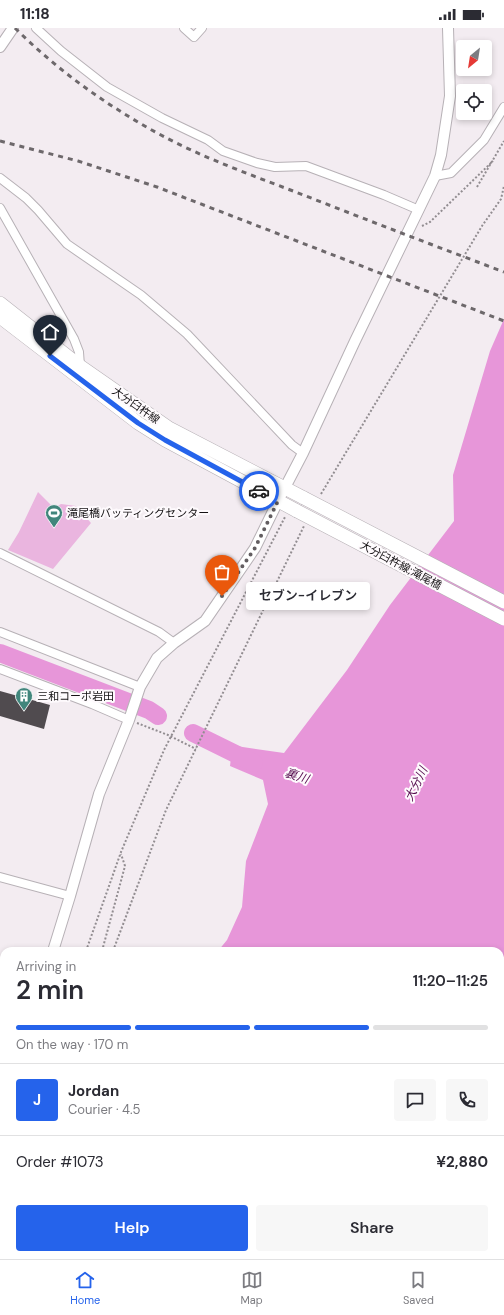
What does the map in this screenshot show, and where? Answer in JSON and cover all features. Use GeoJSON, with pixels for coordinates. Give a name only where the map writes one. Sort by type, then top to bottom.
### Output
{"type":"FeatureCollection","features":[{"type":"Feature","properties":{"kind":"main road","name":"大分臼杵線"},"geometry":{"type":"LineString","coordinates":[[0,303],[80,366],[169,428],[304,498]]}},
{"type":"Feature","properties":{"kind":"main road","name":"大分臼杵線"},"geometry":{"type":"LineString","coordinates":[[0,318],[138,423],[165,440],[294,509]]}},
{"type":"Feature","properties":{"kind":"main road","name":"大分臼杵線;滝尾橋"},"geometry":{"type":"LineString","coordinates":[[304,498],[504,602]]}},
{"type":"Feature","properties":{"kind":"main road","name":"大分臼杵線;滝尾橋"},"geometry":{"type":"LineString","coordinates":[[294,509],[504,619]]}},
{"type":"Feature","properties":{"kind":"street"},"geometry":{"type":"LineString","coordinates":[[0,47],[13,28]]}},
{"type":"Feature","properties":{"kind":"street"},"geometry":{"type":"LineString","coordinates":[[36,28],[107,87],[162,118],[208,140],[222,151],[257,164],[275,167],[306,166],[384,195],[419,210]]}},
{"type":"Feature","properties":{"kind":"street"},"geometry":{"type":"LineString","coordinates":[[184,28],[194,37],[202,28]]}},
{"type":"Feature","properties":{"kind":"street"},"geometry":{"type":"LineString","coordinates":[[54,947],[99,794],[130,717],[140,686],[158,658],[174,643],[204,621],[255,548],[303,453],[355,341],[435,176],[442,155],[450,96],[448,28]]}},
{"type":"Feature","properties":{"kind":"street"},"geometry":{"type":"LineString","coordinates":[[435,176],[451,174],[484,140],[504,107]]}},
{"type":"Feature","properties":{"kind":"street"},"geometry":{"type":"LineString","coordinates":[[0,178],[26,198],[67,244],[141,295],[183,329],[292,445],[303,453]]}},
{"type":"Feature","properties":{"kind":"street"},"geometry":{"type":"LineString","coordinates":[[0,208],[74,339],[79,352],[80,366]]}},
{"type":"Feature","properties":{"kind":"street"},"geometry":{"type":"LineString","coordinates":[[0,553],[159,632],[174,643]]}},
{"type":"Feature","properties":{"kind":"street"},"geometry":{"type":"LineString","coordinates":[[0,632],[140,686]]}},
{"type":"Feature","properties":{"kind":"street"},"geometry":{"type":"LineString","coordinates":[[0,670],[130,717]]}},
{"type":"Feature","properties":{"kind":"street"},"geometry":{"type":"LineString","coordinates":[[0,878],[70,896]]}},
{"type":"Feature","properties":{"kind":"path"},"geometry":{"type":"LineString","coordinates":[[477,187],[504,141]]}},
{"type":"Feature","properties":{"kind":"path"},"geometry":{"type":"LineString","coordinates":[[408,232],[430,222],[493,160]]}},
{"type":"Feature","properties":{"kind":"path"},"geometry":{"type":"LineString","coordinates":[[501,199],[504,186]]}},
{"type":"Feature","properties":{"kind":"path"},"geometry":{"type":"LineString","coordinates":[[318,499],[482,226],[504,193]]}},
{"type":"Feature","properties":{"kind":"path"},"geometry":{"type":"LineString","coordinates":[[87,947],[121,852],[171,736],[294,509]]}},
{"type":"Feature","properties":{"kind":"path"},"geometry":{"type":"LineString","coordinates":[[115,947],[166,810],[304,525]]}},
{"type":"Feature","properties":{"kind":"path"},"geometry":{"type":"LineString","coordinates":[[130,717],[196,749]]}},
{"type":"Feature","properties":{"kind":"path"},"geometry":{"type":"LineString","coordinates":[[103,947],[125,866],[121,852]]}},
{"type":"Feature","properties":{"kind":"shaded area","name":"滝尾橋バッティングセンター"},"geometry":{"type":"Polygon","coordinates":[[[38,492],[54,508],[61,504],[76,506],[91,523],[53,569],[8,550],[19,532],[38,492]]]}},
{"type":"Feature","properties":{"kind":"water","name":"大分川"},"geometry":{"type":"Polygon","coordinates":[[[504,319],[504,947],[221,947],[227,940],[242,907],[246,861],[268,804],[263,780],[230,766],[231,758],[236,746],[284,753],[347,670],[390,605],[454,521],[453,475],[490,351],[504,319]]]}},
{"type":"Feature","properties":{"kind":"building","name":"三和コーポ岩田"},"geometry":{"type":"Polygon","coordinates":[[[0,691],[50,705],[44,729],[0,716],[0,691]]]}},
{"type":"Feature","properties":{"kind":"waterway","name":"裏川"},"geometry":{"type":"LineString","coordinates":[[0,653],[149,710],[158,716]]}},
{"type":"Feature","properties":{"kind":"waterway","name":"裏川"},"geometry":{"type":"LineString","coordinates":[[193,733],[254,763]]}},
{"type":"Feature","properties":{"kind":"railway"},"geometry":{"type":"LineString","coordinates":[[15,28],[48,58],[101,99],[139,123],[177,143],[250,175],[504,272]]}},
{"type":"Feature","properties":{"kind":"railway"},"geometry":{"type":"LineString","coordinates":[[0,141],[78,161],[157,187],[504,321]]}},
{"type":"Feature","properties":{"kind":"way so far"},"geometry":{"type":"LineString","coordinates":[[222,596],[255,548],[278,501],[259,491]]}},
{"type":"Feature","properties":{"kind":"place","name":"滝尾橋バッティングセンター"},"geometry":{"type":"Point","coordinates":[54,528]}},
{"type":"Feature","properties":{"kind":"place","name":"セブン-イレブン"},"geometry":{"type":"Point","coordinates":[222,596]}},
{"type":"Feature","properties":{"kind":"place","name":"三和コーポ岩田"},"geometry":{"type":"Point","coordinates":[24,711]}},
{"type":"Feature","properties":{"kind":"route"},"geometry":{"type":"LineString","coordinates":[[50,356],[138,423],[165,440],[259,491]]}}]}
